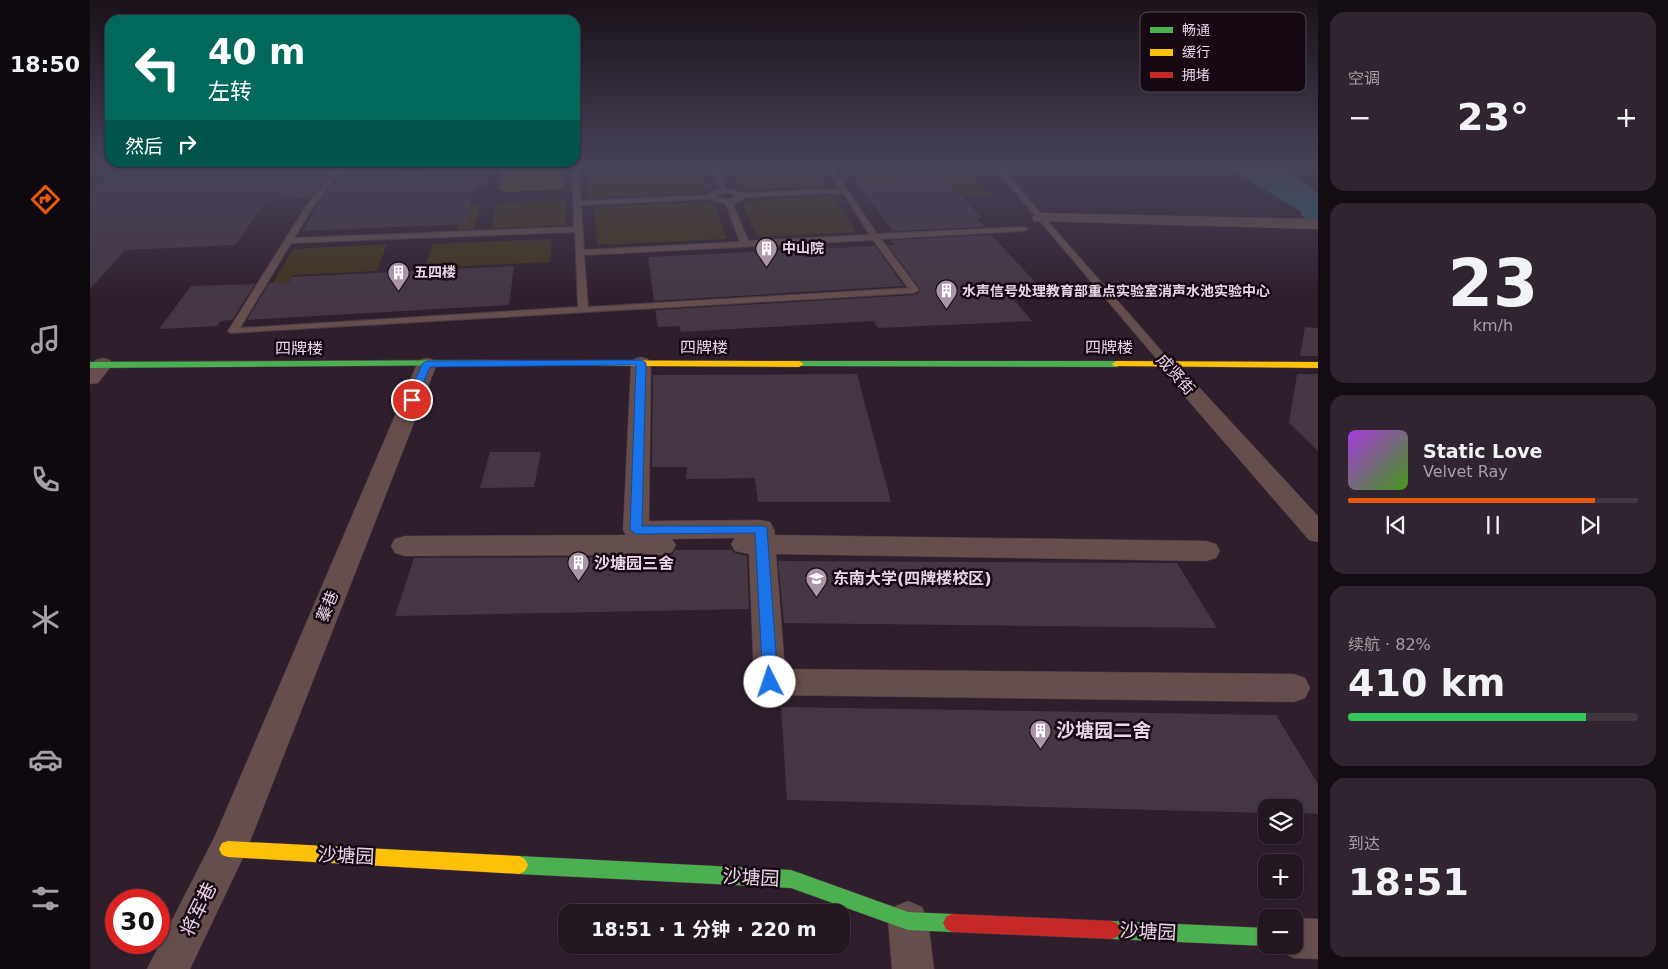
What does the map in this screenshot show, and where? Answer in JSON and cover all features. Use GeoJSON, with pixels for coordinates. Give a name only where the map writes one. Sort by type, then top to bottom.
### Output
{"type":"FeatureCollection","features":[{"type":"Feature","properties":{"kind":"street"},"geometry":{"type":"LineString","coordinates":[[1040,218],[1318,224]]}},
{"type":"Feature","properties":{"kind":"street"},"geometry":{"type":"LineString","coordinates":[[641,363],[636,530],[761,529],[770,682],[1294,688]]}},
{"type":"Feature","properties":{"kind":"street","name":"四牌楼"},"geometry":{"type":"LineString","coordinates":[[94,369],[641,363],[1318,365]]}},
{"type":"Feature","properties":{"kind":"street","name":"蓁巷"},"geometry":{"type":"LineString","coordinates":[[228,849],[427,364]]}},
{"type":"Feature","properties":{"kind":"street","name":"成贤街"},"geometry":{"type":"LineString","coordinates":[[1167,364],[1318,533]]}},
{"type":"Feature","properties":{"kind":"street"},"geometry":{"type":"LineString","coordinates":[[405,546],[762,544],[1206,551]]}},
{"type":"Feature","properties":{"kind":"street","name":"沙塘园"},"geometry":{"type":"LineString","coordinates":[[228,849],[791,879],[908,921],[1258,936]]}},
{"type":"Feature","properties":{"kind":"street","name":"将军巷"},"geometry":{"type":"LineString","coordinates":[[168,969],[228,849]]}},
{"type":"Feature","properties":{"kind":"street"},"geometry":{"type":"LineString","coordinates":[[908,921],[912,969]]}},
{"type":"Feature","properties":{"kind":"street"},"geometry":{"type":"LineString","coordinates":[[1303,938],[1318,939]]}},
{"type":"Feature","properties":{"kind":"lane"},"geometry":{"type":"LineString","coordinates":[[306,212],[233,331],[914,290],[859,212]]}},
{"type":"Feature","properties":{"kind":"lane"},"geometry":{"type":"LineString","coordinates":[[578,212],[583,310]]}},
{"type":"Feature","properties":{"kind":"lane"},"geometry":{"type":"LineString","coordinates":[[733,212],[745,244]]}},
{"type":"Feature","properties":{"kind":"lane","name":"成贤街"},"geometry":{"type":"LineString","coordinates":[[1035,212],[1167,364]]}},
{"type":"Feature","properties":{"kind":"lane"},"geometry":{"type":"LineString","coordinates":[[288,241],[579,229]]}},
{"type":"Feature","properties":{"kind":"lane"},"geometry":{"type":"LineString","coordinates":[[581,253],[1024,229]]}},
{"type":"Feature","properties":{"kind":"shaded area"},"geometry":{"type":"Polygon","coordinates":[[[466,212],[478,212],[474,229],[458,230],[459,224],[466,212]]]}},
{"type":"Feature","properties":{"kind":"shaded area"},"geometry":{"type":"Polygon","coordinates":[[[495,212],[565,212],[566,225],[492,228],[495,212]]]}},
{"type":"Feature","properties":{"kind":"shaded area"},"geometry":{"type":"Polygon","coordinates":[[[594,212],[718,212],[727,239],[597,245],[594,212]]]}},
{"type":"Feature","properties":{"kind":"shaded area"},"geometry":{"type":"Polygon","coordinates":[[[746,212],[843,212],[856,232],[758,237],[746,212]]]}},
{"type":"Feature","properties":{"kind":"shaded area"},"geometry":{"type":"Polygon","coordinates":[[[552,239],[550,262],[424,268],[433,244],[552,239]]]}},
{"type":"Feature","properties":{"kind":"shaded area"},"geometry":{"type":"Polygon","coordinates":[[[387,244],[377,271],[293,275],[269,318],[252,319],[293,249],[387,244]]]}},
{"type":"Feature","properties":{"kind":"water"},"geometry":{"type":"Polygon","coordinates":[[[1301,212],[1318,212],[1318,227],[1301,215],[1301,212]]]}},
{"type":"Feature","properties":{"kind":"building"},"geometry":{"type":"Polygon","coordinates":[[[90,212],[258,212],[235,245],[125,250],[90,289],[90,212]]]}},
{"type":"Feature","properties":{"kind":"building"},"geometry":{"type":"Polygon","coordinates":[[[314,212],[469,212],[466,224],[302,231],[314,212]]]}},
{"type":"Feature","properties":{"kind":"building"},"geometry":{"type":"Polygon","coordinates":[[[879,212],[977,212],[982,218],[976,218],[984,227],[893,231],[879,212]]]}},
{"type":"Feature","properties":{"kind":"building"},"geometry":{"type":"Polygon","coordinates":[[[991,235],[1039,286],[1004,288],[1032,321],[878,328],[874,321],[681,332],[679,326],[658,327],[655,310],[914,295],[920,292],[920,289],[888,245],[895,245],[891,240],[991,235]]]}},
{"type":"Feature","properties":{"kind":"building","name":"中山院"},"geometry":{"type":"Polygon","coordinates":[[[875,246],[904,286],[654,301],[648,257],[875,246]]]}},
{"type":"Feature","properties":{"kind":"building","name":"五四楼"},"geometry":{"type":"Polygon","coordinates":[[[514,266],[509,305],[247,320],[269,283],[289,283],[292,277],[514,266]]]}},
{"type":"Feature","properties":{"kind":"building"},"geometry":{"type":"Polygon","coordinates":[[[255,284],[232,320],[221,321],[217,326],[159,329],[191,286],[255,284]]]}},
{"type":"Feature","properties":{"kind":"building"},"geometry":{"type":"Polygon","coordinates":[[[1305,327],[1318,328],[1318,356],[1300,356],[1305,327]]]}},
{"type":"Feature","properties":{"kind":"building"},"geometry":{"type":"Polygon","coordinates":[[[857,374],[891,502],[758,502],[755,478],[686,479],[687,467],[652,467],[653,375],[857,374]]]}},
{"type":"Feature","properties":{"kind":"building"},"geometry":{"type":"Polygon","coordinates":[[[1297,374],[1318,374],[1318,451],[1289,423],[1297,374]]]}},
{"type":"Feature","properties":{"kind":"building"},"geometry":{"type":"Polygon","coordinates":[[[490,452],[541,452],[534,487],[480,488],[490,452]]]}},
{"type":"Feature","properties":{"kind":"building","name":"沙塘园三舍"},"geometry":{"type":"Polygon","coordinates":[[[675,550],[732,550],[735,553],[747,556],[749,609],[395,616],[414,558],[662,557],[673,554],[675,550]]]}},
{"type":"Feature","properties":{"kind":"building"},"geometry":{"type":"Polygon","coordinates":[[[778,561],[1177,563],[1217,628],[784,623],[778,561]]]}},
{"type":"Feature","properties":{"kind":"building","name":"沙塘园二舍"},"geometry":{"type":"Polygon","coordinates":[[[781,707],[1276,715],[1318,784],[1318,814],[1303,813],[1303,799],[1258,799],[1258,813],[787,800],[781,707]]]}},
{"type":"Feature","properties":{"kind":"traffic: fast"},"geometry":{"type":"LineString","coordinates":[[90,365],[487,363]]}},
{"type":"Feature","properties":{"kind":"traffic: fast"},"geometry":{"type":"LineString","coordinates":[[799,364],[1117,364]]}},
{"type":"Feature","properties":{"kind":"traffic: fast"},"geometry":{"type":"LineString","coordinates":[[519,865],[791,879],[908,921],[952,923]]}},
{"type":"Feature","properties":{"kind":"traffic: fast"},"geometry":{"type":"LineString","coordinates":[[1112,930],[1258,937]]}},
{"type":"Feature","properties":{"kind":"traffic: slow"},"geometry":{"type":"LineString","coordinates":[[487,363],[799,364]]}},
{"type":"Feature","properties":{"kind":"traffic: slow"},"geometry":{"type":"LineString","coordinates":[[1117,364],[1318,365]]}},
{"type":"Feature","properties":{"kind":"traffic: slow"},"geometry":{"type":"LineString","coordinates":[[228,849],[519,865]]}},
{"type":"Feature","properties":{"kind":"traffic: jam"},"geometry":{"type":"LineString","coordinates":[[952,923],[1112,930]]}},
{"type":"Feature","properties":{"kind":"place","name":"中山院"},"geometry":{"type":"Point","coordinates":[766,267]}},
{"type":"Feature","properties":{"kind":"place","name":"五四楼"},"geometry":{"type":"Point","coordinates":[398,291]}},
{"type":"Feature","properties":{"kind":"place","name":"水声信号处理教育部重点实验室消声水池实验中心"},"geometry":{"type":"Point","coordinates":[946,310]}},
{"type":"Feature","properties":{"kind":"place","name":"沙塘园三舍"},"geometry":{"type":"Point","coordinates":[578,582]}},
{"type":"Feature","properties":{"kind":"place","name":"东南大学(四牌楼校区)"},"geometry":{"type":"Point","coordinates":[817,597]}},
{"type":"Feature","properties":{"kind":"place","name":"沙塘园二舍"},"geometry":{"type":"Point","coordinates":[1040,749]}},
{"type":"Feature","properties":{"kind":"route"},"geometry":{"type":"LineString","coordinates":[[412,400],[427,364],[531,362],[641,363],[636,530],[761,529],[770,682]]}}]}
